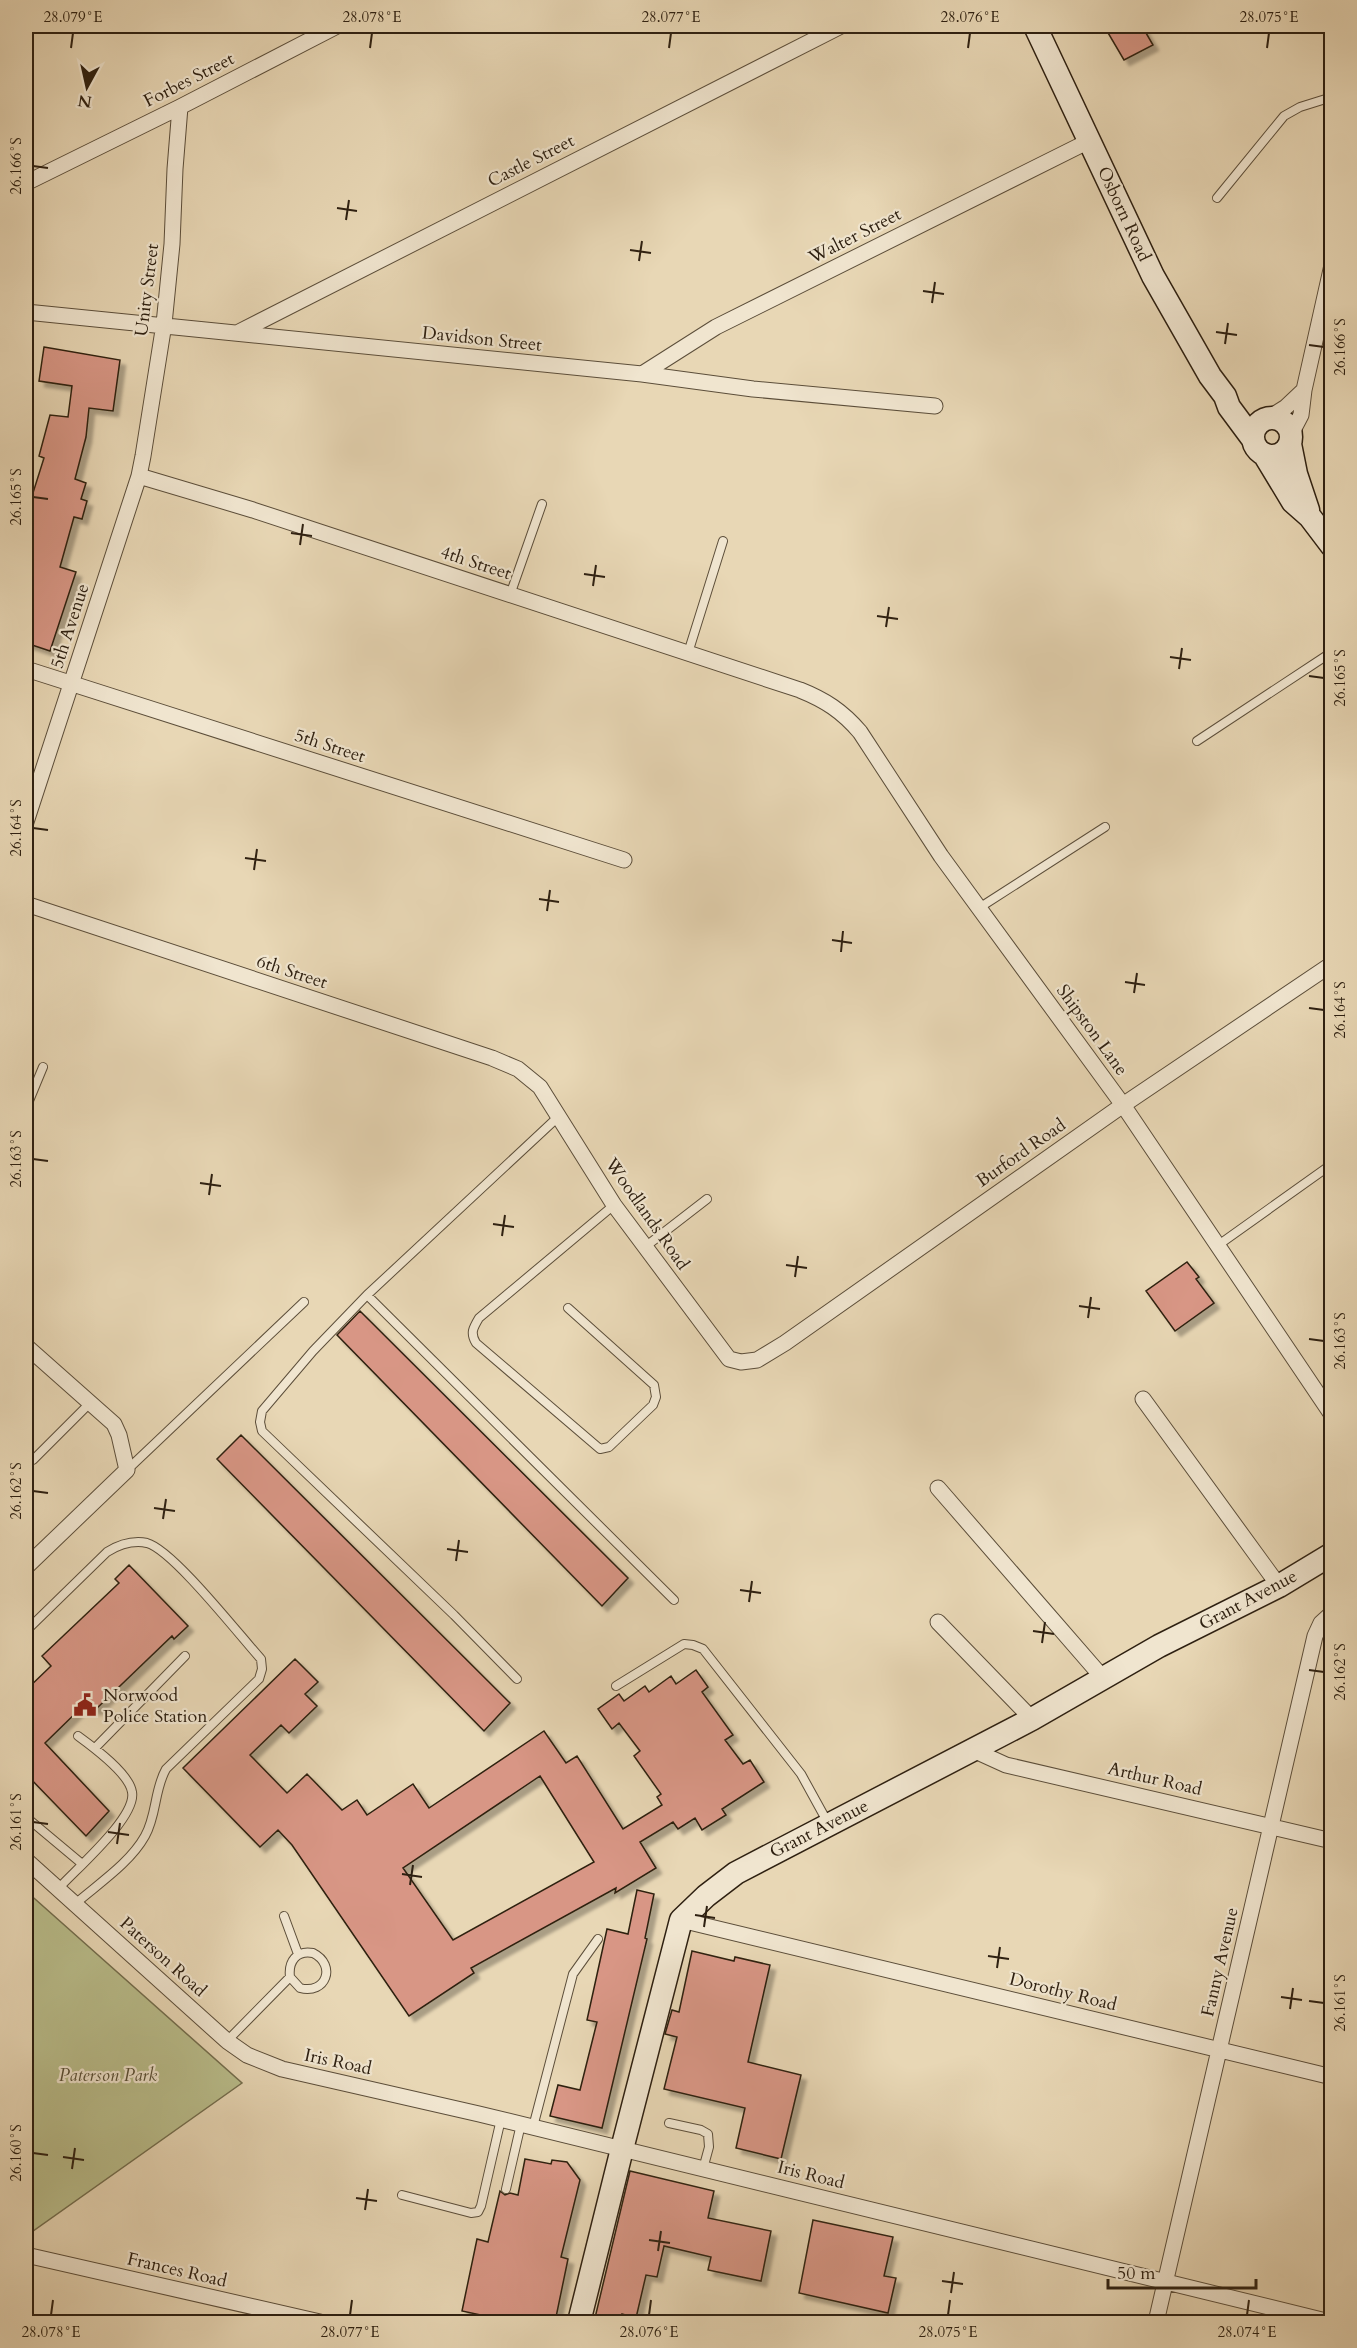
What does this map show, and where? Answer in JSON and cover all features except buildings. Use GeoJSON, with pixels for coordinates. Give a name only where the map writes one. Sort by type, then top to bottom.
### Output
{"type":"FeatureCollection","features":[{"type":"Feature","properties":{"kind":"street","name":"Forbes Street"},"geometry":{"type":"LineString","coordinates":[[26,183],[337,26]]}},
{"type":"Feature","properties":{"kind":"street","name":"Castle Street"},"geometry":{"type":"LineString","coordinates":[[239,332],[841,26]]}},
{"type":"Feature","properties":{"kind":"street","name":"Osborn Road"},"geometry":{"type":"LineString","coordinates":[[1035,26],[1153,276],[1210,376],[1225,396],[1236,418],[1262,433],[1293,502],[1310,518],[1332,546]]}},
{"type":"Feature","properties":{"kind":"street","name":"Unity Street"},"geometry":{"type":"LineString","coordinates":[[139,476],[151,415],[164,324],[172,244],[180,107]]}},
{"type":"Feature","properties":{"kind":"street","name":"Walter Street"},"geometry":{"type":"LineString","coordinates":[[642,374],[716,327],[1089,141]]}},
{"type":"Feature","properties":{"kind":"street"},"geometry":{"type":"LineString","coordinates":[[1262,433],[1274,456],[1284,452],[1301,414],[1304,390],[1332,265]]}},
{"type":"Feature","properties":{"kind":"street","name":"Davidson Street"},"geometry":{"type":"LineString","coordinates":[[26,312],[164,324],[485,360],[642,374],[753,389],[935,406]]}},
{"type":"Feature","properties":{"kind":"street"},"geometry":{"type":"LineString","coordinates":[[1262,433],[1304,390]]}},
{"type":"Feature","properties":{"kind":"street"},"geometry":{"type":"LineString","coordinates":[[1262,433],[1284,421],[1290,439]]}},
{"type":"Feature","properties":{"kind":"street","name":"Osborn Road"},"geometry":{"type":"LineString","coordinates":[[1290,439],[1296,474],[1310,518]]}},
{"type":"Feature","properties":{"kind":"street","name":"4th Street"},"geometry":{"type":"LineString","coordinates":[[139,476],[253,510],[800,690]]}},
{"type":"Feature","properties":{"kind":"street","name":"5th Avenue"},"geometry":{"type":"LineString","coordinates":[[26,822],[139,476]]}},
{"type":"Feature","properties":{"kind":"street","name":"5th Street"},"geometry":{"type":"LineString","coordinates":[[26,669],[624,861]]}},
{"type":"Feature","properties":{"kind":"street","name":"Shipston Lane"},"geometry":{"type":"LineString","coordinates":[[800,690],[826,700],[846,715],[860,732],[941,856],[1123,1105],[1332,1415]]}},
{"type":"Feature","properties":{"kind":"street","name":"6th Street"},"geometry":{"type":"LineString","coordinates":[[26,904],[492,1058],[518,1069],[540,1087]]}},
{"type":"Feature","properties":{"kind":"street","name":"Burford Road"},"geometry":{"type":"LineString","coordinates":[[729,1359],[750,1361],[766,1356],[1123,1105],[1332,964]]}},
{"type":"Feature","properties":{"kind":"street","name":"Woodlands Road"},"geometry":{"type":"LineString","coordinates":[[540,1087],[614,1205],[729,1359]]}},
{"type":"Feature","properties":{"kind":"street"},"geometry":{"type":"LineString","coordinates":[[26,1346],[114,1424],[127,1470],[26,1567]]}},
{"type":"Feature","properties":{"kind":"street"},"geometry":{"type":"LineString","coordinates":[[1143,1399],[1279,1586]]}},
{"type":"Feature","properties":{"kind":"street"},"geometry":{"type":"LineString","coordinates":[[938,1488],[1103,1678]]}},
{"type":"Feature","properties":{"kind":"street","name":"Grant Avenue"},"geometry":{"type":"LineString","coordinates":[[681,1920],[706,1896],[736,1873],[1032,1719],[1159,1646],[1279,1586],[1332,1554]]}},
{"type":"Feature","properties":{"kind":"street","name":"Fanny Avenue"},"geometry":{"type":"LineString","coordinates":[[1156,2322],[1315,1636],[1321,1623],[1331,1613]]}},
{"type":"Feature","properties":{"kind":"street"},"geometry":{"type":"LineString","coordinates":[[938,1622],[1032,1719]]}},
{"type":"Feature","properties":{"kind":"street","name":"Arthur Road"},"geometry":{"type":"LineString","coordinates":[[973,1750],[1006,1765],[1332,1841]]}},
{"type":"Feature","properties":{"kind":"street","name":"Paterson Road"},"geometry":{"type":"LineString","coordinates":[[26,1860],[227,2041],[255,2059],[282,2069]]}},
{"type":"Feature","properties":{"kind":"street"},"geometry":{"type":"LineString","coordinates":[[579,2322],[681,1920]]}},
{"type":"Feature","properties":{"kind":"street","name":"Dorothy Road"},"geometry":{"type":"LineString","coordinates":[[681,1920],[1332,2078]]}},
{"type":"Feature","properties":{"kind":"street","name":"Iris Road"},"geometry":{"type":"LineString","coordinates":[[282,2069],[501,2119],[1330,2322]]}},
{"type":"Feature","properties":{"kind":"street","name":"Frances Road"},"geometry":{"type":"LineString","coordinates":[[26,2255],[320,2322]]}},
{"type":"Feature","properties":{"kind":"lane"},"geometry":{"type":"LineString","coordinates":[[1217,198],[1284,116],[1300,107],[1332,97]]}},
{"type":"Feature","properties":{"kind":"lane"},"geometry":{"type":"LineString","coordinates":[[510,595],[542,504]]}},
{"type":"Feature","properties":{"kind":"lane"},"geometry":{"type":"LineString","coordinates":[[688,653],[723,541]]}},
{"type":"Feature","properties":{"kind":"lane"},"geometry":{"type":"LineString","coordinates":[[1197,741],[1332,652]]}},
{"type":"Feature","properties":{"kind":"lane"},"geometry":{"type":"LineString","coordinates":[[979,908],[1105,827]]}},
{"type":"Feature","properties":{"kind":"lane"},"geometry":{"type":"LineString","coordinates":[[26,1108],[43,1067]]}},
{"type":"Feature","properties":{"kind":"lane"},"geometry":{"type":"LineString","coordinates":[[518,1679],[262,1431],[260,1422],[262,1411],[313,1351],[367,1295],[558,1117]]}},
{"type":"Feature","properties":{"kind":"lane"},"geometry":{"type":"LineString","coordinates":[[1217,1246],[1332,1164]]}},
{"type":"Feature","properties":{"kind":"lane"},"geometry":{"type":"LineString","coordinates":[[645,1247],[707,1200]]}},
{"type":"Feature","properties":{"kind":"lane"},"geometry":{"type":"LineString","coordinates":[[568,1308],[654,1385],[656,1397],[653,1405],[609,1447],[600,1449],[476,1343],[472,1337],[472,1330],[479,1318],[614,1205]]}},
{"type":"Feature","properties":{"kind":"lane"},"geometry":{"type":"LineString","coordinates":[[367,1295],[674,1599]]}},
{"type":"Feature","properties":{"kind":"lane"},"geometry":{"type":"LineString","coordinates":[[127,1470],[304,1302]]}},
{"type":"Feature","properties":{"kind":"lane"},"geometry":{"type":"LineString","coordinates":[[33,1461],[90,1403]]}},
{"type":"Feature","properties":{"kind":"lane"},"geometry":{"type":"LineString","coordinates":[[26,1631],[107,1552],[119,1545],[132,1542],[148,1544],[164,1553],[193,1582],[261,1659],[262,1669],[259,1679],[166,1769],[159,1781],[152,1819],[146,1835],[134,1852],[75,1904]]}},
{"type":"Feature","properties":{"kind":"lane"},"geometry":{"type":"LineString","coordinates":[[616,1686],[684,1644],[703,1649],[801,1774],[829,1824]]}},
{"type":"Feature","properties":{"kind":"lane"},"geometry":{"type":"LineString","coordinates":[[95,1748],[185,1656]]}},
{"type":"Feature","properties":{"kind":"lane"},"geometry":{"type":"LineString","coordinates":[[58,1889],[81,1863],[114,1832],[132,1804],[132,1792],[126,1779],[95,1748],[78,1736]]}},
{"type":"Feature","properties":{"kind":"lane"},"geometry":{"type":"LineString","coordinates":[[26,1817],[81,1863]]}},
{"type":"Feature","properties":{"kind":"lane"},"geometry":{"type":"LineString","coordinates":[[285,1916],[298,1954]]}},
{"type":"Feature","properties":{"kind":"lane"},"geometry":{"type":"LineString","coordinates":[[506,2189],[573,1974],[598,1939]]}},
{"type":"Feature","properties":{"kind":"lane"},"geometry":{"type":"LineString","coordinates":[[313,1953],[322,1958],[326,1967],[325,1977],[319,1985],[310,1989],[296,1985],[290,1977],[291,1962],[298,1954],[313,1953]]}},
{"type":"Feature","properties":{"kind":"lane"},"geometry":{"type":"LineString","coordinates":[[227,2041],[290,1977]]}},
{"type":"Feature","properties":{"kind":"lane"},"geometry":{"type":"LineString","coordinates":[[402,2195],[471,2213],[478,2212],[501,2119]]}},
{"type":"Feature","properties":{"kind":"lane"},"geometry":{"type":"LineString","coordinates":[[669,2123],[701,2130],[708,2134],[709,2147],[703,2169]]}},
{"type":"Feature","properties":{"kind":"green space","name":"Paterson Park"},"geometry":{"type":"Polygon","coordinates":[[[26,1891],[242,2083],[26,2236],[26,1891]]]}},
{"type":"Feature","properties":{"kind":"place","name":"Norwood Police Station"},"geometry":{"type":"Point","coordinates":[85,1705]}}]}
